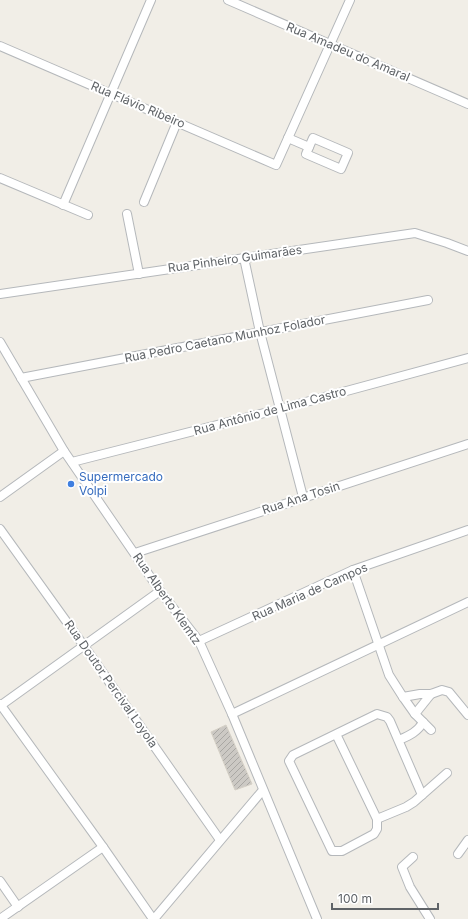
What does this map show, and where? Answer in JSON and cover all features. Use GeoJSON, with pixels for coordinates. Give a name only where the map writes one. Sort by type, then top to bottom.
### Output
{"type":"FeatureCollection","features":[{"type":"Feature","properties":{"kind":"street"},"geometry":{"type":"LineString","coordinates":[[63,205],[151,0]]}},
{"type":"Feature","properties":{"kind":"street","name":"Rua Amadeu do Amaral"},"geometry":{"type":"LineString","coordinates":[[228,0],[468,104]]}},
{"type":"Feature","properties":{"kind":"street"},"geometry":{"type":"LineString","coordinates":[[309,147],[288,138],[350,0]]}},
{"type":"Feature","properties":{"kind":"street","name":"Rua Flávio Ribeiro"},"geometry":{"type":"LineString","coordinates":[[0,46],[276,165],[288,138]]}},
{"type":"Feature","properties":{"kind":"street"},"geometry":{"type":"LineString","coordinates":[[144,202],[177,122]]}},
{"type":"Feature","properties":{"kind":"street"},"geometry":{"type":"LineString","coordinates":[[313,138],[348,153],[341,169],[306,154],[309,147],[313,138]]}},
{"type":"Feature","properties":{"kind":"street"},"geometry":{"type":"LineString","coordinates":[[0,178],[88,214]]}},
{"type":"Feature","properties":{"kind":"street"},"geometry":{"type":"LineString","coordinates":[[127,214],[139,274]]}},
{"type":"Feature","properties":{"kind":"street","name":"Rua Pinheiro Guimarães"},"geometry":{"type":"LineString","coordinates":[[0,294],[415,232],[468,251]]}},
{"type":"Feature","properties":{"kind":"street"},"geometry":{"type":"LineString","coordinates":[[244,258],[260,332],[303,497]]}},
{"type":"Feature","properties":{"kind":"street","name":"Rua Pedro Caetano Munhoz Folador"},"geometry":{"type":"LineString","coordinates":[[21,378],[428,300]]}},
{"type":"Feature","properties":{"kind":"street","name":"Rua Alberto Klemtz"},"geometry":{"type":"LineString","coordinates":[[0,342],[64,451],[160,590],[199,641],[232,714],[317,919]]}},
{"type":"Feature","properties":{"kind":"street","name":"Rua Antônio de Lima Castro"},"geometry":{"type":"LineString","coordinates":[[72,462],[280,409],[468,358]]}},
{"type":"Feature","properties":{"kind":"street","name":"Rua Ana Tosin"},"geometry":{"type":"LineString","coordinates":[[135,553],[468,444]]}},
{"type":"Feature","properties":{"kind":"street"},"geometry":{"type":"LineString","coordinates":[[0,497],[64,451]]}},
{"type":"Feature","properties":{"kind":"street","name":"Rua Doutor Percival Loyola"},"geometry":{"type":"LineString","coordinates":[[0,529],[220,840]]}},
{"type":"Feature","properties":{"kind":"street","name":"Rua Maria de Campos"},"geometry":{"type":"LineString","coordinates":[[199,641],[353,570],[468,530]]}},
{"type":"Feature","properties":{"kind":"street"},"geometry":{"type":"LineString","coordinates":[[353,570],[389,675],[415,714],[431,730]]}},
{"type":"Feature","properties":{"kind":"street"},"geometry":{"type":"LineString","coordinates":[[160,590],[0,705],[103,847],[153,919],[263,790]]}},
{"type":"Feature","properties":{"kind":"street"},"geometry":{"type":"LineString","coordinates":[[232,714],[468,602]]}},
{"type":"Feature","properties":{"kind":"street"},"geometry":{"type":"LineString","coordinates":[[403,697],[431,694],[442,690],[449,692],[468,714]]}},
{"type":"Feature","properties":{"kind":"street"},"geometry":{"type":"LineString","coordinates":[[415,714],[431,694]]}},
{"type":"Feature","properties":{"kind":"street"},"geometry":{"type":"LineString","coordinates":[[336,734],[377,819],[377,829],[374,834],[342,851],[332,851],[289,761],[293,754],[377,714],[387,718],[390,721],[422,795]]}},
{"type":"Feature","properties":{"kind":"street"},"geometry":{"type":"LineString","coordinates":[[399,740],[418,729],[423,722]]}},
{"type":"Feature","properties":{"kind":"street"},"geometry":{"type":"LineString","coordinates":[[377,819],[406,807],[447,773]]}},
{"type":"Feature","properties":{"kind":"street"},"geometry":{"type":"LineString","coordinates":[[458,854],[468,840]]}},
{"type":"Feature","properties":{"kind":"street"},"geometry":{"type":"LineString","coordinates":[[0,919],[103,847]]}},
{"type":"Feature","properties":{"kind":"street"},"geometry":{"type":"LineString","coordinates":[[413,857],[402,867],[410,887],[430,919]]}},
{"type":"Feature","properties":{"kind":"street"},"geometry":{"type":"LineString","coordinates":[[0,881],[18,907]]}},
{"type":"Feature","properties":{"kind":"building"},"geometry":{"type":"Polygon","coordinates":[[[226,725],[252,784],[235,790],[211,732],[226,725]]]}},
{"type":"Feature","properties":{"kind":"place","name":"Supermercado Volpi"},"geometry":{"type":"Point","coordinates":[71,484]}}]}
